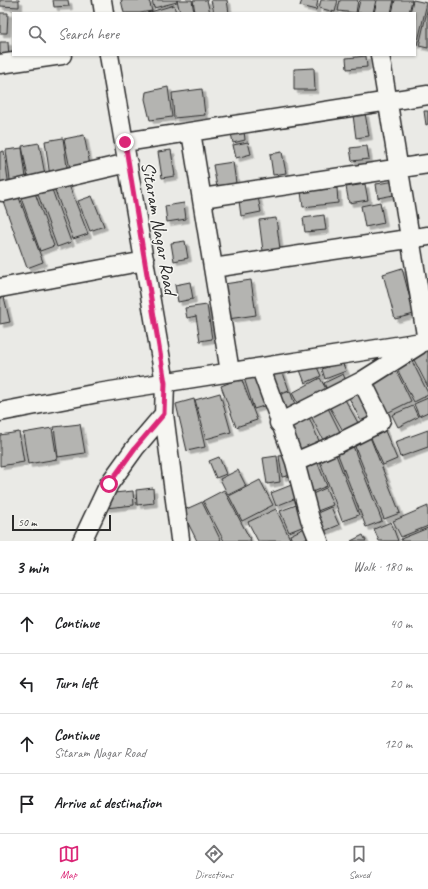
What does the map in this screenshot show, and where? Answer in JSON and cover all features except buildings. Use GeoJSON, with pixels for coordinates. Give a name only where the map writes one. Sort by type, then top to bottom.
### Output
{"type":"FeatureCollection","features":[{"type":"Feature","properties":{"kind":"street"},"geometry":{"type":"LineString","coordinates":[[102,0],[104,12]]}},
{"type":"Feature","properties":{"kind":"street"},"geometry":{"type":"LineString","coordinates":[[0,64],[55,56]]}},
{"type":"Feature","properties":{"kind":"street","name":"Sitaram Nagar Road"},"geometry":{"type":"LineString","coordinates":[[112,56],[128,163],[165,383],[164,414],[180,538]]}},
{"type":"Feature","properties":{"kind":"street"},"geometry":{"type":"LineString","coordinates":[[380,56],[400,168],[419,237],[427,341]]}},
{"type":"Feature","properties":{"kind":"street"},"geometry":{"type":"LineString","coordinates":[[125,142],[428,95]]}},
{"type":"Feature","properties":{"kind":"street"},"geometry":{"type":"LineString","coordinates":[[191,132],[230,372]]}},
{"type":"Feature","properties":{"kind":"street"},"geometry":{"type":"LineString","coordinates":[[3,192],[128,163]]}},
{"type":"Feature","properties":{"kind":"street"},"geometry":{"type":"LineString","coordinates":[[202,198],[428,164]]}},
{"type":"Feature","properties":{"kind":"street"},"geometry":{"type":"LineString","coordinates":[[213,268],[419,237]]}},
{"type":"Feature","properties":{"kind":"street"},"geometry":{"type":"LineString","coordinates":[[0,288],[144,261]]}},
{"type":"Feature","properties":{"kind":"street"},"geometry":{"type":"LineString","coordinates":[[0,412],[98,393],[230,372],[260,369],[427,341]]}},
{"type":"Feature","properties":{"kind":"street"},"geometry":{"type":"LineString","coordinates":[[280,423],[362,381],[427,341]]}},
{"type":"Feature","properties":{"kind":"street"},"geometry":{"type":"LineString","coordinates":[[260,369],[295,462],[310,520],[319,541]]}},
{"type":"Feature","properties":{"kind":"street"},"geometry":{"type":"LineString","coordinates":[[295,462],[338,444],[379,423],[381,420],[362,381]]}},
{"type":"Feature","properties":{"kind":"street"},"geometry":{"type":"LineString","coordinates":[[82,541],[109,484],[135,448],[164,414]]}},
{"type":"Feature","properties":{"kind":"route"},"geometry":{"type":"LineString","coordinates":[[109,484],[135,448],[164,414],[165,383],[125,142]]}}]}
